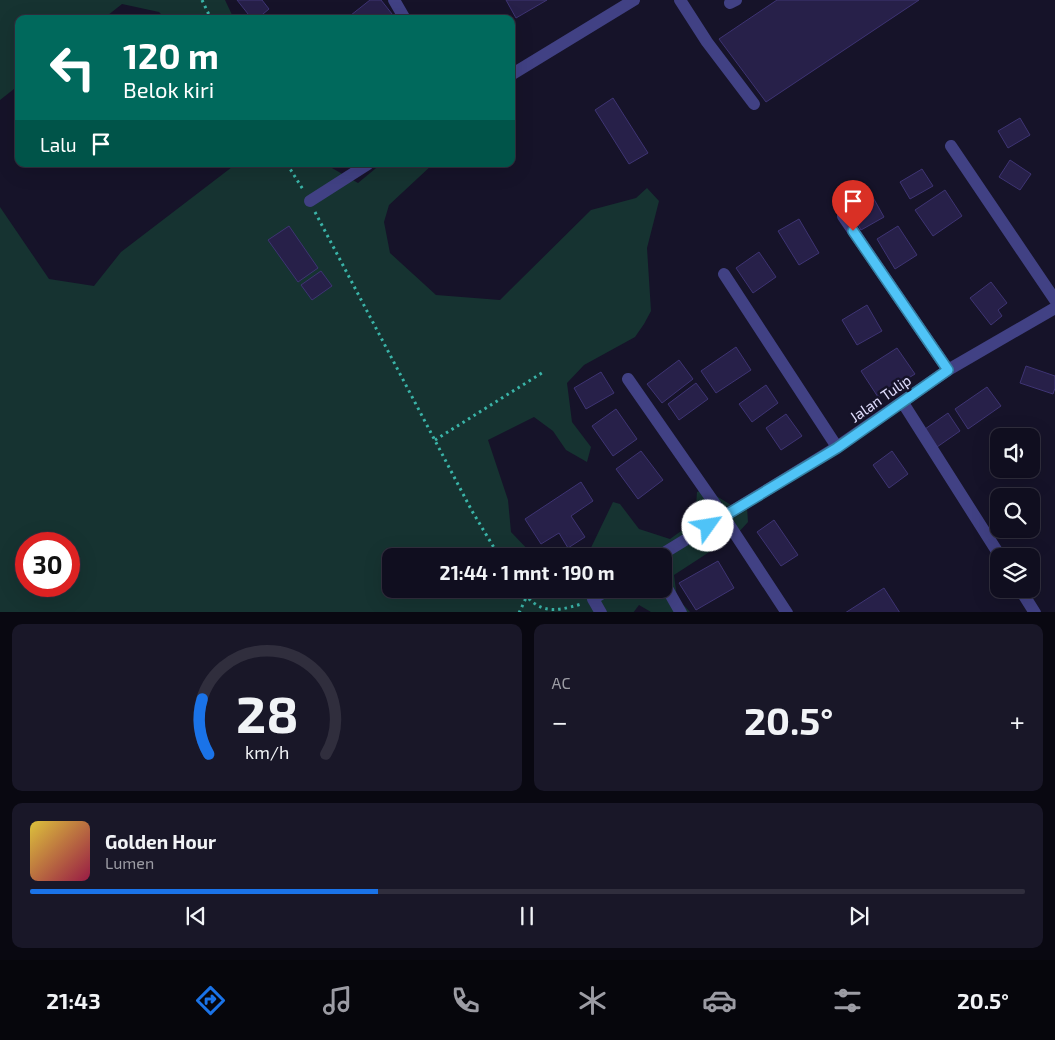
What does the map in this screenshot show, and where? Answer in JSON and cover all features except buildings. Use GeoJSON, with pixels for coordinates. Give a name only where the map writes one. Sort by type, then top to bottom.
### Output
{"type":"FeatureCollection","features":[{"type":"Feature","properties":{"kind":"street"},"geometry":{"type":"LineString","coordinates":[[394,0],[403,15]]}},
{"type":"Feature","properties":{"kind":"street"},"geometry":{"type":"LineString","coordinates":[[515,73],[634,0]]}},
{"type":"Feature","properties":{"kind":"street"},"geometry":{"type":"LineString","coordinates":[[680,0],[707,42],[754,104]]}},
{"type":"Feature","properties":{"kind":"street"},"geometry":{"type":"LineString","coordinates":[[951,146],[1055,300]]}},
{"type":"Feature","properties":{"kind":"street"},"geometry":{"type":"LineString","coordinates":[[310,201],[363,167]]}},
{"type":"Feature","properties":{"kind":"street"},"geometry":{"type":"LineString","coordinates":[[843,216],[948,370]]}},
{"type":"Feature","properties":{"kind":"street"},"geometry":{"type":"LineString","coordinates":[[724,274],[837,448]]}},
{"type":"Feature","properties":{"kind":"street","name":"Jalan Tulip"},"geometry":{"type":"LineString","coordinates":[[672,548],[837,448],[948,370],[1055,308]]}},
{"type":"Feature","properties":{"kind":"street"},"geometry":{"type":"LineString","coordinates":[[628,379],[724,516],[787,612]]}},
{"type":"Feature","properties":{"kind":"street"},"geometry":{"type":"LineString","coordinates":[[903,403],[995,548]]}},
{"type":"Feature","properties":{"kind":"street"},"geometry":{"type":"LineString","coordinates":[[672,597],[681,612]]}},
{"type":"Feature","properties":{"kind":"street"},"geometry":{"type":"LineString","coordinates":[[1026,598],[1035,612]]}},
{"type":"Feature","properties":{"kind":"street"},"geometry":{"type":"LineString","coordinates":[[593,599],[601,612]]}},
{"type":"Feature","properties":{"kind":"path"},"geometry":{"type":"LineString","coordinates":[[202,0],[209,15]]}},
{"type":"Feature","properties":{"kind":"path"},"geometry":{"type":"LineString","coordinates":[[289,167],[310,201],[472,511],[494,548]]}},
{"type":"Feature","properties":{"kind":"path"},"geometry":{"type":"LineString","coordinates":[[435,440],[545,371]]}},
{"type":"Feature","properties":{"kind":"path"},"geometry":{"type":"LineString","coordinates":[[519,612],[526,598],[537,607],[548,611],[560,611],[593,599]]}},
{"type":"Feature","properties":{"kind":"green space"},"geometry":{"type":"Polygon","coordinates":[[[0,0],[225,0],[232,15],[162,15],[159,12],[122,4],[108,15],[15,15],[15,88],[0,100],[0,0]]]}},
{"type":"Feature","properties":{"kind":"green space"},"geometry":{"type":"Polygon","coordinates":[[[232,167],[330,167],[358,183],[377,167],[430,167],[389,205],[384,222],[390,253],[436,295],[500,300],[591,210],[636,198],[647,188],[659,201],[647,248],[651,311],[635,337],[584,365],[567,383],[572,422],[591,447],[587,462],[566,450],[553,431],[534,417],[488,440],[508,500],[511,532],[526,548],[382,548],[382,598],[672,598],[672,548],[591,548],[613,502],[620,504],[639,529],[670,539],[695,521],[697,492],[705,489],[731,505],[747,507],[748,522],[737,534],[674,575],[677,598],[690,612],[651,612],[639,605],[634,612],[0,612],[0,207],[49,279],[94,286],[121,252],[232,167]]]}},
{"type":"Feature","properties":{"kind":"route"},"geometry":{"type":"LineString","coordinates":[[708,526],[837,448],[948,370],[853,231]]}}]}
